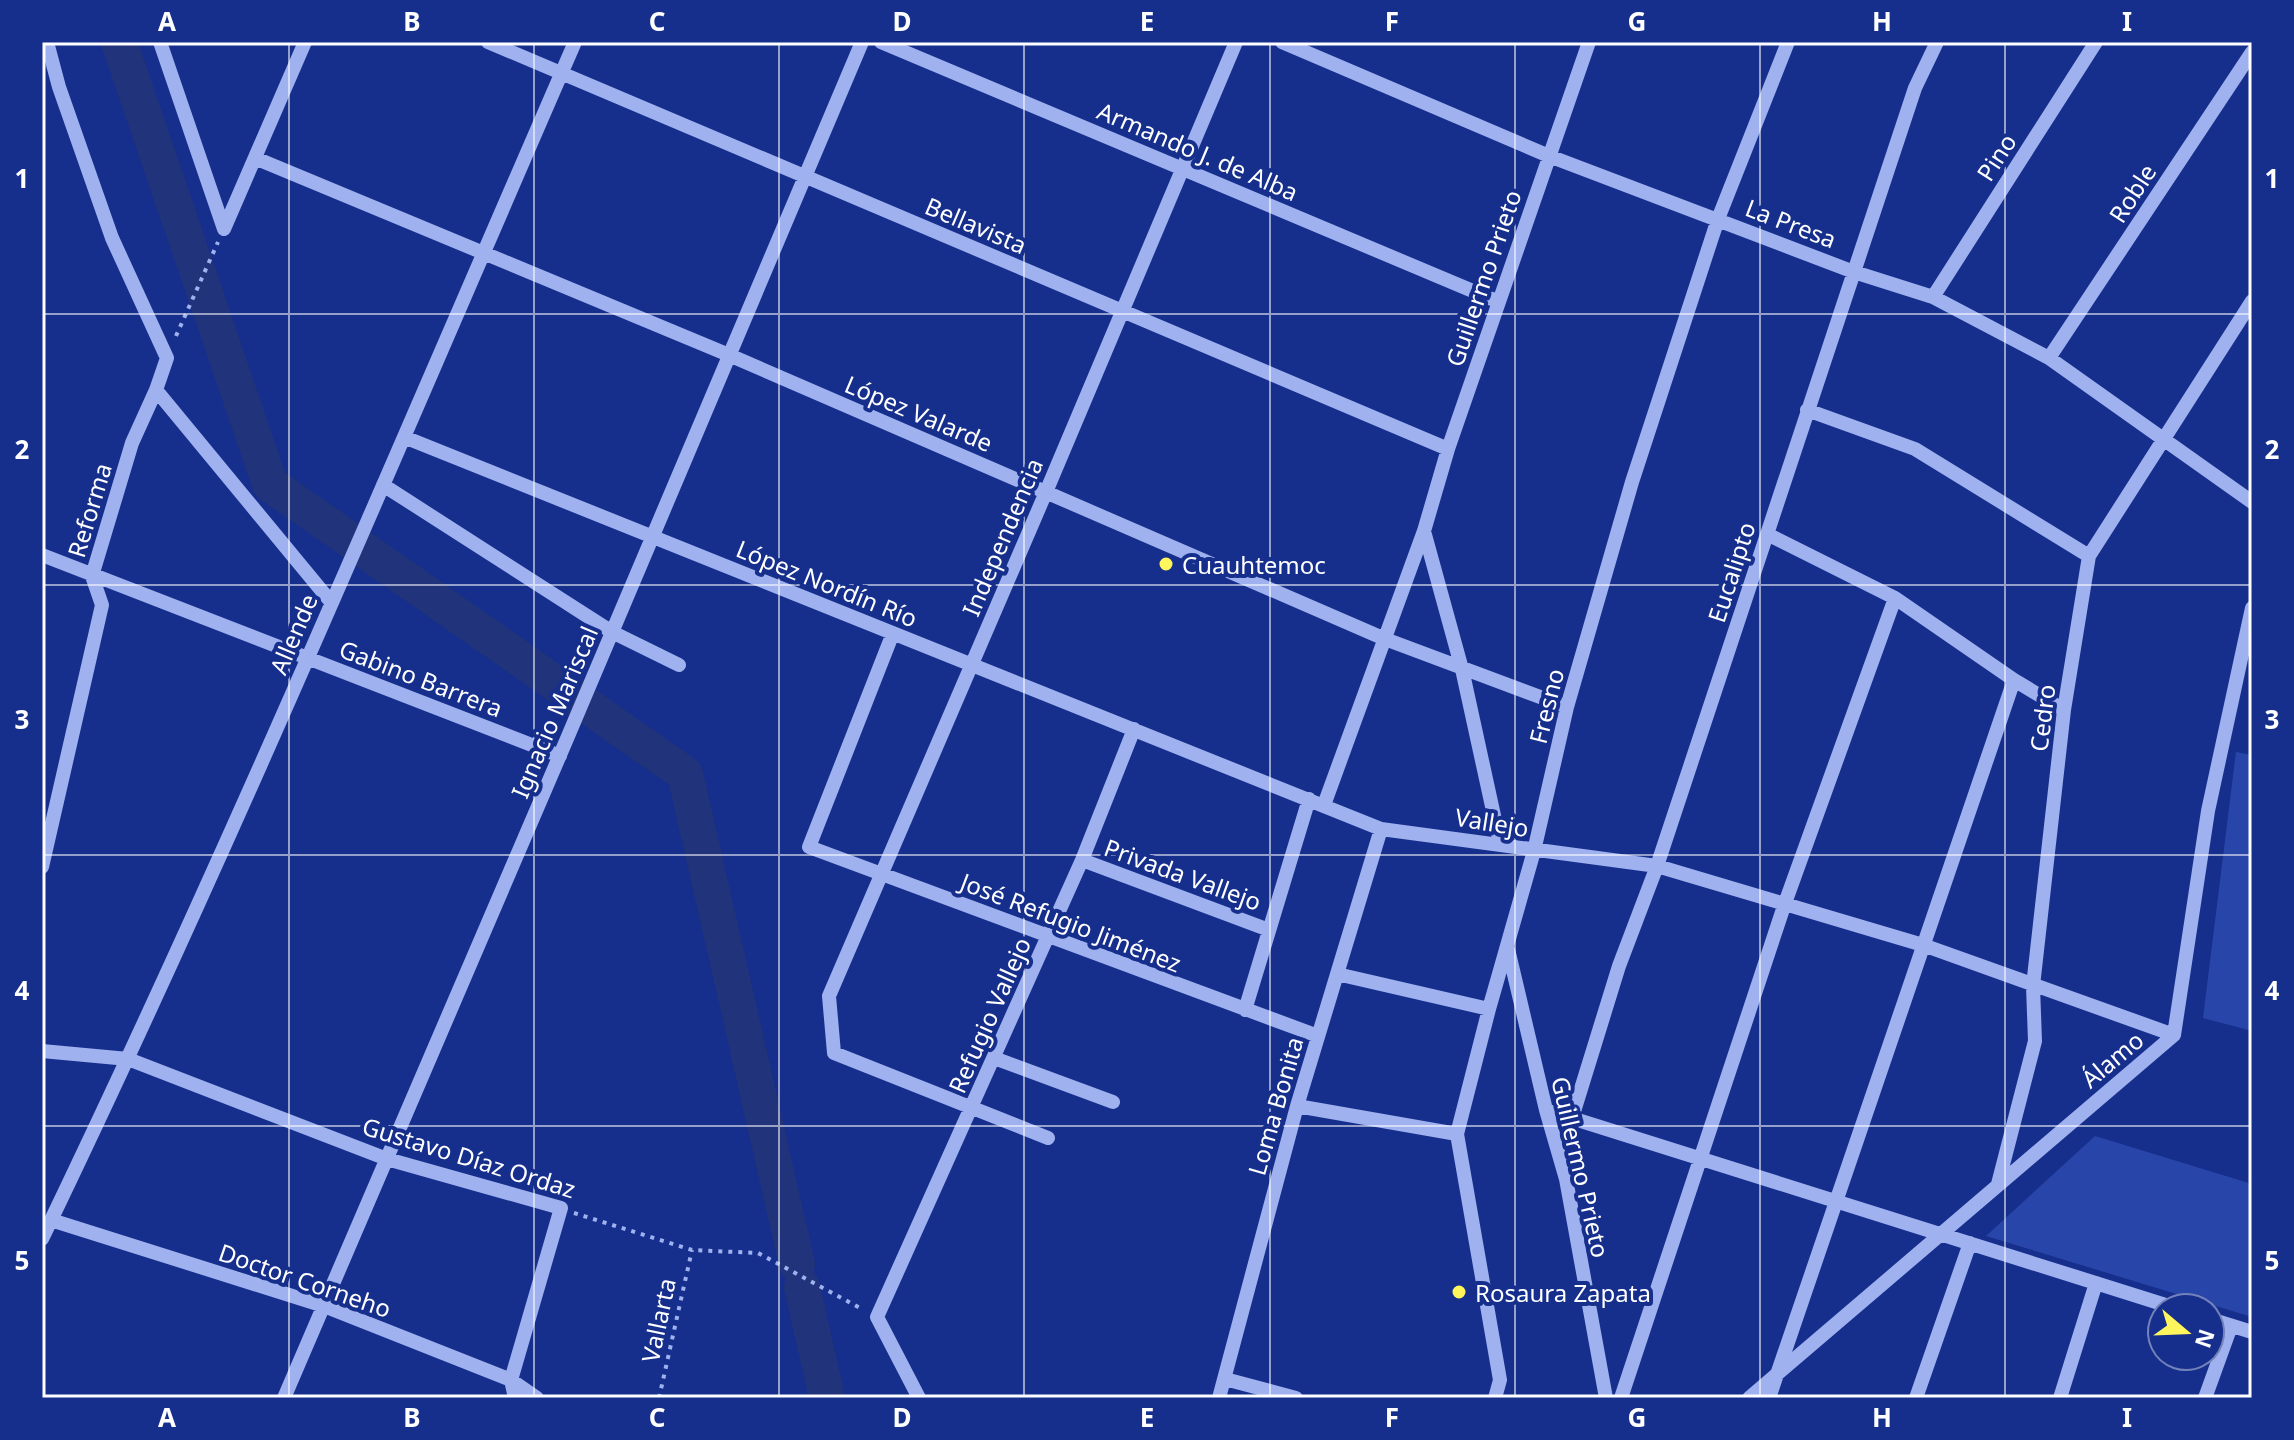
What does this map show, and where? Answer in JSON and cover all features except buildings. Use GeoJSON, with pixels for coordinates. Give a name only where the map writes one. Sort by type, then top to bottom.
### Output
{"type":"FeatureCollection","features":[{"type":"Feature","properties":{"kind":"street"},"geometry":{"type":"LineString","coordinates":[[47,42],[59,87],[112,238],[170,351]]}},
{"type":"Feature","properties":{"kind":"street"},"geometry":{"type":"LineString","coordinates":[[160,42],[224,229],[305,42]]}},
{"type":"Feature","properties":{"kind":"street","name":"Bellavista"},"geometry":{"type":"LineString","coordinates":[[488,42],[1448,449]]}},
{"type":"Feature","properties":{"kind":"street","name":"Allende"},"geometry":{"type":"LineString","coordinates":[[42,1239],[128,1059],[308,658],[575,42]]}},
{"type":"Feature","properties":{"kind":"street","name":"Ignacio Mariscal"},"geometry":{"type":"LineString","coordinates":[[284,1398],[862,42]]}},
{"type":"Feature","properties":{"kind":"street","name":"Armando J. de Alba"},"geometry":{"type":"LineString","coordinates":[[881,42],[1499,302]]}},
{"type":"Feature","properties":{"kind":"street","name":"Independencia"},"geometry":{"type":"LineString","coordinates":[[972,1107],[834,1053],[829,996],[1236,42]]}},
{"type":"Feature","properties":{"kind":"street","name":"La Presa"},"geometry":{"type":"LineString","coordinates":[[1282,42],[1549,156],[1854,272],[1933,297],[2049,358],[2252,502]]}},
{"type":"Feature","properties":{"kind":"street","name":"Guillermo Prieto"},"geometry":{"type":"LineString","coordinates":[[1324,805],[1424,531],[1448,449],[1589,42]]}},
{"type":"Feature","properties":{"kind":"street"},"geometry":{"type":"LineString","coordinates":[[1770,42],[1787,45]]}},
{"type":"Feature","properties":{"kind":"street","name":"Eucalipto"},"geometry":{"type":"LineString","coordinates":[[1572,1118],[1619,966],[1657,866],[1915,88],[1937,42]]}},
{"type":"Feature","properties":{"kind":"street","name":"Pino"},"geometry":{"type":"LineString","coordinates":[[1933,297],[2096,42]]}},
{"type":"Feature","properties":{"kind":"street","name":"Fresno"},"geometry":{"type":"LineString","coordinates":[[1495,1398],[1500,1380],[1457,1134],[1534,851],[1567,707],[1632,482],[1718,219],[1787,45]]}},
{"type":"Feature","properties":{"kind":"street","name":"Roble"},"geometry":{"type":"LineString","coordinates":[[2049,358],[2252,52]]}},
{"type":"Feature","properties":{"kind":"street","name":"López Valarde"},"geometry":{"type":"LineString","coordinates":[[255,158],[729,355],[1385,639],[1567,707]]}},
{"type":"Feature","properties":{"kind":"street","name":"Cedro"},"geometry":{"type":"LineString","coordinates":[[1998,1185],[2035,1041],[2033,986],[2064,710],[2089,556],[2252,301]]}},
{"type":"Feature","properties":{"kind":"street","name":"Reforma"},"geometry":{"type":"LineString","coordinates":[[42,867],[102,605],[92,576],[132,443],[170,351]]}},
{"type":"Feature","properties":{"kind":"street"},"geometry":{"type":"LineString","coordinates":[[156,390],[334,595]]}},
{"type":"Feature","properties":{"kind":"street"},"geometry":{"type":"LineString","coordinates":[[1807,410],[1915,449],[2089,556]]}},
{"type":"Feature","properties":{"kind":"street","name":"López Nordín Río"},"geometry":{"type":"LineString","coordinates":[[404,437],[1324,805]]}},
{"type":"Feature","properties":{"kind":"street"},"geometry":{"type":"LineString","coordinates":[[380,492],[610,638],[679,665]]}},
{"type":"Feature","properties":{"kind":"street"},"geometry":{"type":"LineString","coordinates":[[1424,531],[1462,669],[1500,843]]}},
{"type":"Feature","properties":{"kind":"street"},"geometry":{"type":"LineString","coordinates":[[1767,534],[1895,598],[2014,680],[2064,710]]}},
{"type":"Feature","properties":{"kind":"street","name":"Gabino Barrera"},"geometry":{"type":"LineString","coordinates":[[42,555],[560,756]]}},
{"type":"Feature","properties":{"kind":"street"},"geometry":{"type":"LineString","coordinates":[[1621,1398],[1784,906],[1895,598]]}},
{"type":"Feature","properties":{"kind":"street","name":"Álamo"},"geometry":{"type":"LineString","coordinates":[[1749,1398],[2174,1035],[2208,811],[2252,608]]}},
{"type":"Feature","properties":{"kind":"street","name":"José Refugio Jiménez"},"geometry":{"type":"LineString","coordinates":[[893,633],[809,847],[1318,1036]]}},
{"type":"Feature","properties":{"kind":"street"},"geometry":{"type":"LineString","coordinates":[[1769,1398],[2014,680]]}},
{"type":"Feature","properties":{"kind":"street","name":"Refugio Vallejo"},"geometry":{"type":"LineString","coordinates":[[877,1317],[1082,860],[1134,729]]}},
{"type":"Feature","properties":{"kind":"street"},"geometry":{"type":"LineString","coordinates":[[1245,1010],[1309,799]]}},
{"type":"Feature","properties":{"kind":"street","name":"Vallejo"},"geometry":{"type":"LineString","coordinates":[[1324,805],[1381,829],[1657,866],[1923,945],[2174,1035]]}},
{"type":"Feature","properties":{"kind":"street","name":"Loma Bonita"},"geometry":{"type":"LineString","coordinates":[[1219,1398],[1297,1106],[1381,829]]}},
{"type":"Feature","properties":{"kind":"street","name":"Privada Vallejo"},"geometry":{"type":"LineString","coordinates":[[1082,860],[1269,930]]}},
{"type":"Feature","properties":{"kind":"street","name":"Guillermo Prieto"},"geometry":{"type":"LineString","coordinates":[[1507,947],[1566,1179],[1606,1398]]}},
{"type":"Feature","properties":{"kind":"street"},"geometry":{"type":"LineString","coordinates":[[1337,974],[1489,1009]]}},
{"type":"Feature","properties":{"kind":"street","name":"Gustavo Díaz Ordaz"},"geometry":{"type":"LineString","coordinates":[[42,1051],[128,1059],[387,1159],[561,1208]]}},
{"type":"Feature","properties":{"kind":"street"},"geometry":{"type":"LineString","coordinates":[[994,1058],[1113,1102]]}},
{"type":"Feature","properties":{"kind":"street"},"geometry":{"type":"LineString","coordinates":[[1297,1106],[1457,1134]]}},
{"type":"Feature","properties":{"kind":"street"},"geometry":{"type":"LineString","coordinates":[[972,1107],[1048,1138]]}},
{"type":"Feature","properties":{"kind":"street"},"geometry":{"type":"LineString","coordinates":[[1546,1110],[2146,1299]]}},
{"type":"Feature","properties":{"kind":"street"},"geometry":{"type":"LineString","coordinates":[[515,1398],[511,1380],[561,1208]]}},
{"type":"Feature","properties":{"kind":"street","name":"Doctor Corneho"},"geometry":{"type":"LineString","coordinates":[[51,1220],[324,1306],[511,1380],[537,1398]]}},
{"type":"Feature","properties":{"kind":"street"},"geometry":{"type":"LineString","coordinates":[[1916,1398],[1970,1243]]}},
{"type":"Feature","properties":{"kind":"street"},"geometry":{"type":"LineString","coordinates":[[2060,1398],[2096,1283]]}},
{"type":"Feature","properties":{"kind":"street"},"geometry":{"type":"LineString","coordinates":[[877,1317],[919,1398]]}},
{"type":"Feature","properties":{"kind":"street"},"geometry":{"type":"LineString","coordinates":[[2226,1324],[2252,1332]]}},
{"type":"Feature","properties":{"kind":"street"},"geometry":{"type":"LineString","coordinates":[[2205,1398],[2231,1326]]}},
{"type":"Feature","properties":{"kind":"street"},"geometry":{"type":"LineString","coordinates":[[1225,1379],[1296,1398]]}},
{"type":"Feature","properties":{"kind":"path"},"geometry":{"type":"LineString","coordinates":[[170,351],[214,249]]}},
{"type":"Feature","properties":{"kind":"path","name":"Gustavo Díaz Ordaz"},"geometry":{"type":"LineString","coordinates":[[561,1208],[692,1250],[758,1253],[877,1317]]}},
{"type":"Feature","properties":{"kind":"path","name":"Vallarta"},"geometry":{"type":"LineString","coordinates":[[659,1398],[692,1250]]}},
{"type":"Feature","properties":{"kind":"shaded area"},"geometry":{"type":"Polygon","coordinates":[[[2236,752],[2252,755],[2252,1031],[2203,1018],[2236,752]]]}},
{"type":"Feature","properties":{"kind":"shaded area"},"geometry":{"type":"Polygon","coordinates":[[[2095,1136],[2252,1184],[2252,1317],[2226,1309],[2226,1292],[2170,1292],[1986,1236],[2095,1136]]]}},
{"type":"Feature","properties":{"kind":"waterway"},"geometry":{"type":"LineString","coordinates":[[119,42],[270,484],[685,774],[797,1264]]}},
{"type":"Feature","properties":{"kind":"waterway"},"geometry":{"type":"LineString","coordinates":[[802,1287],[827,1398]]}},
{"type":"Feature","properties":{"kind":"place","name":"Cuauhtemoc"},"geometry":{"type":"Point","coordinates":[1166,564]}},
{"type":"Feature","properties":{"kind":"place","name":"Rosaura Zapata"},"geometry":{"type":"Point","coordinates":[1459,1292]}}]}
